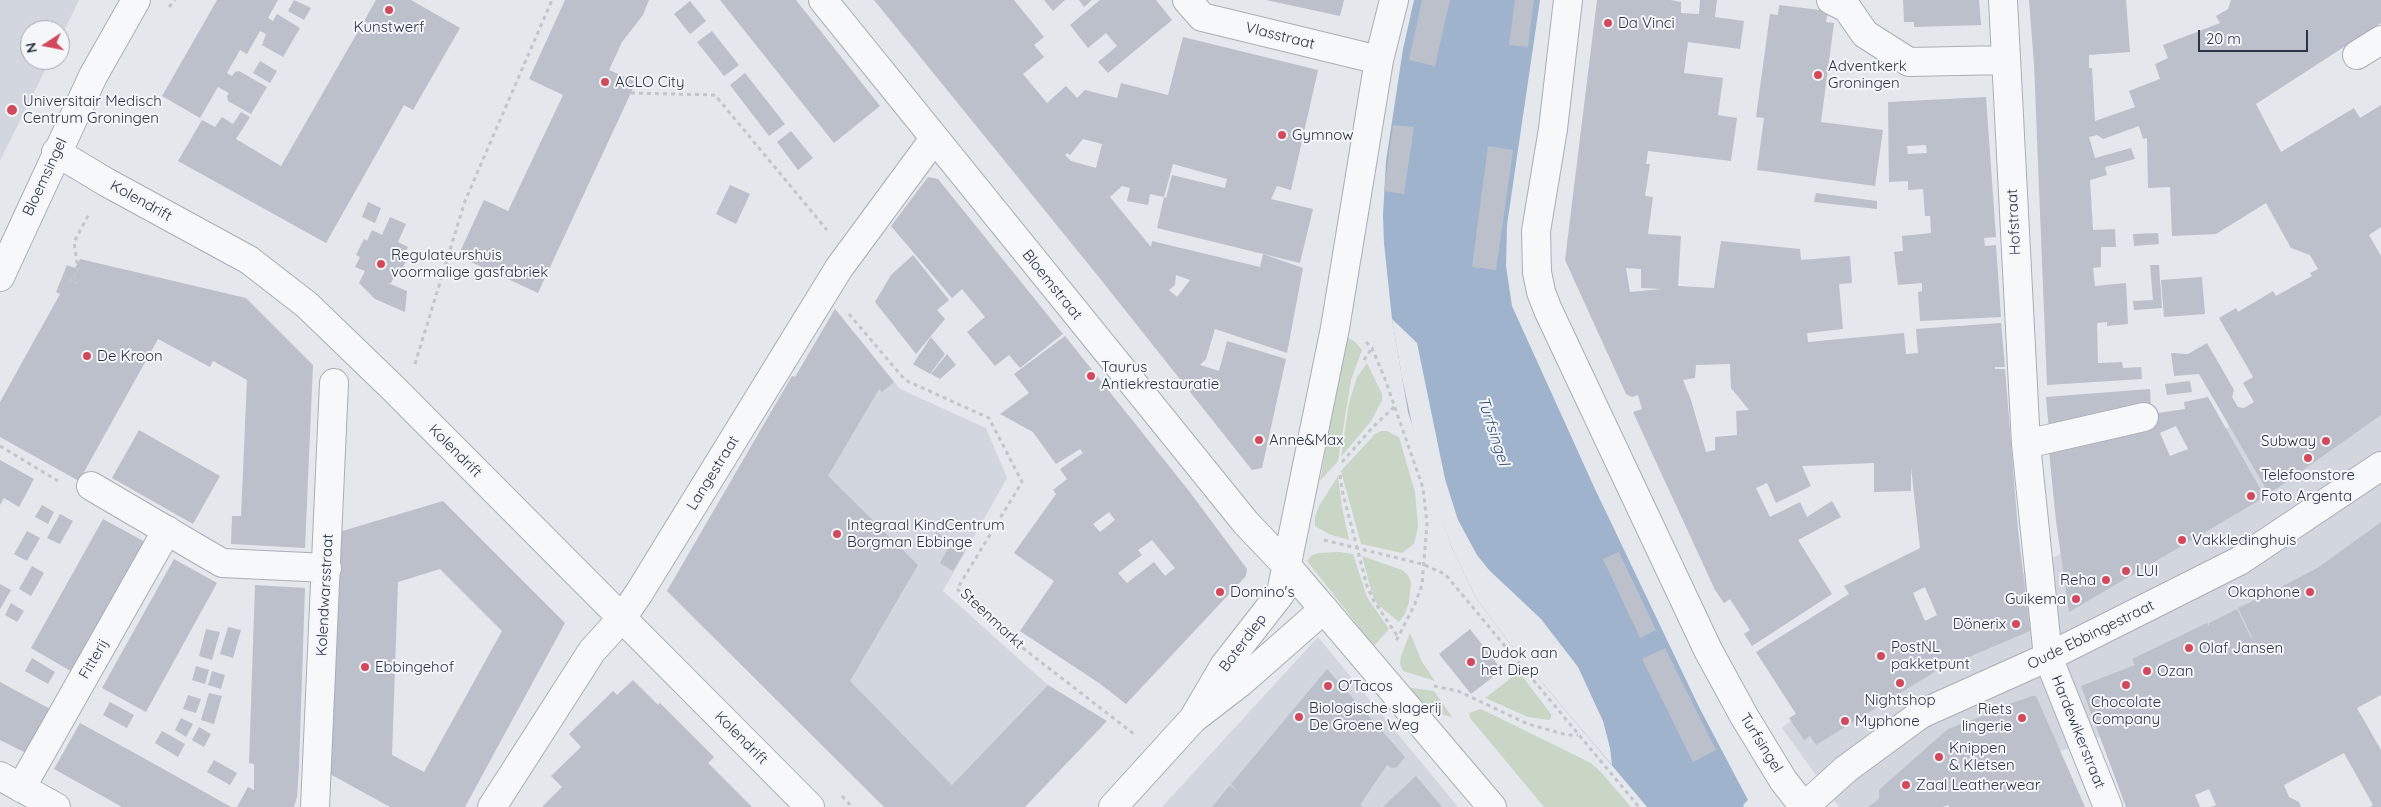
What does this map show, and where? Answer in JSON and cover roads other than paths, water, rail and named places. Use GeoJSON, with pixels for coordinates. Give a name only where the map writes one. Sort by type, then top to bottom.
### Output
{"type":"FeatureCollection","features":[{"type":"Feature","properties":{"kind":"street","name":"Bloemsingel"},"geometry":{"type":"LineString","coordinates":[[0,277],[56,152],[93,76],[136,0]]}},
{"type":"Feature","properties":{"kind":"street","name":"Bloemstraat"},"geometry":{"type":"LineString","coordinates":[[823,0],[934,140],[1246,523],[1287,566]]}},
{"type":"Feature","properties":{"kind":"street","name":"Vlasstraat"},"geometry":{"type":"LineString","coordinates":[[1187,0],[1202,17],[1379,60]]}},
{"type":"Feature","properties":{"kind":"street"},"geometry":{"type":"LineString","coordinates":[[1394,0],[1379,60],[1335,328],[1287,566],[1492,807]]}},
{"type":"Feature","properties":{"kind":"street","name":"Turfsingel"},"geometry":{"type":"LineString","coordinates":[[1568,0],[1553,129],[1536,230],[1537,272],[1541,292],[1708,650],[1744,716],[1783,780],[1804,807]]}},
{"type":"Feature","properties":{"kind":"street"},"geometry":{"type":"LineString","coordinates":[[1831,0],[1847,8],[1865,34],[1909,62],[2006,60]]}},
{"type":"Feature","properties":{"kind":"street","name":"Hofstraat"},"geometry":{"type":"LineString","coordinates":[[2004,0],[2026,444],[2048,657]]}},
{"type":"Feature","properties":{"kind":"street"},"geometry":{"type":"LineString","coordinates":[[2357,55],[2381,40]]}},
{"type":"Feature","properties":{"kind":"street","name":"Langestraat"},"geometry":{"type":"LineString","coordinates":[[492,807],[592,652],[622,618],[838,270],[934,140]]}},
{"type":"Feature","properties":{"kind":"street","name":"Kolendrift"},"geometry":{"type":"LineString","coordinates":[[56,152],[106,182],[249,260],[307,305],[810,807]]}},
{"type":"Feature","properties":{"kind":"street","name":"Kolendwarsstraat"},"geometry":{"type":"LineString","coordinates":[[315,807],[334,383]]}},
{"type":"Feature","properties":{"kind":"street"},"geometry":{"type":"LineString","coordinates":[[2026,444],[2144,417]]}},
{"type":"Feature","properties":{"kind":"street","name":"Oude Ebbingestraat"},"geometry":{"type":"LineString","coordinates":[[1804,807],[1846,769],[1921,714],[2048,657],[2239,561],[2381,466]]}},
{"type":"Feature","properties":{"kind":"street"},"geometry":{"type":"LineString","coordinates":[[92,486],[222,563],[327,568]]}},
{"type":"Feature","properties":{"kind":"street","name":"Fitterij"},"geometry":{"type":"LineString","coordinates":[[10,782],[167,530]]}},
{"type":"Feature","properties":{"kind":"street","name":"Boterdiep"},"geometry":{"type":"LineString","coordinates":[[1193,718],[1224,666],[1281,593],[1287,566]]}},
{"type":"Feature","properties":{"kind":"street","name":"Boterdiep"},"geometry":{"type":"LineString","coordinates":[[1113,807],[1193,718],[1240,682],[1324,609]]}},
{"type":"Feature","properties":{"kind":"street","name":"Hardewikerstraat"},"geometry":{"type":"LineString","coordinates":[[2048,657],[2108,807]]}},
{"type":"Feature","properties":{"kind":"street"},"geometry":{"type":"LineString","coordinates":[[10,782],[56,807]]}},
{"type":"Feature","properties":{"kind":"water"},"geometry":{"type":"Polygon","coordinates":[[[1414,0],[1540,0],[1507,225],[1506,266],[1512,306],[1595,489],[1699,707],[1748,800],[1743,805],[1744,807],[1647,807],[1517,653],[1476,598],[1452,548],[1408,412],[1392,319],[1384,243],[1383,215],[1386,161],[1403,49],[1414,0]]]}},
{"type":"Feature","properties":{"kind":"place","name":"Kunstwerf"},"geometry":{"type":"Point","coordinates":[389,10]}},
{"type":"Feature","properties":{"kind":"place","name":"Da Vinci"},"geometry":{"type":"Point","coordinates":[1608,23]}},
{"type":"Feature","properties":{"kind":"place","name":"Adventkerk Groningen"},"geometry":{"type":"Point","coordinates":[1818,75]}},
{"type":"Feature","properties":{"kind":"place","name":"ACLO City"},"geometry":{"type":"Point","coordinates":[605,82]}},
{"type":"Feature","properties":{"kind":"place","name":"Universitair Medisch Centrum Groningen"},"geometry":{"type":"Point","coordinates":[12,110]}},
{"type":"Feature","properties":{"kind":"place","name":"Gymnow"},"geometry":{"type":"Point","coordinates":[1282,135]}},
{"type":"Feature","properties":{"kind":"place","name":"Regulateurshuis voormalige gasfabriek"},"geometry":{"type":"Point","coordinates":[381,264]}},
{"type":"Feature","properties":{"kind":"place","name":"De Kroon"},"geometry":{"type":"Point","coordinates":[87,356]}},
{"type":"Feature","properties":{"kind":"place","name":"Taurus Antiekrestauratie"},"geometry":{"type":"Point","coordinates":[1091,376]}},
{"type":"Feature","properties":{"kind":"place","name":"Anne&Max"},"geometry":{"type":"Point","coordinates":[1259,440]}},
{"type":"Feature","properties":{"kind":"place","name":"Subway"},"geometry":{"type":"Point","coordinates":[2326,441]}},
{"type":"Feature","properties":{"kind":"place","name":"Telefoonstore"},"geometry":{"type":"Point","coordinates":[2308,458]}},
{"type":"Feature","properties":{"kind":"place","name":"Foto Argenta"},"geometry":{"type":"Point","coordinates":[2251,496]}},
{"type":"Feature","properties":{"kind":"place","name":"Integraal KindCentrum Borgman Ebbinge"},"geometry":{"type":"Point","coordinates":[837,534]}},
{"type":"Feature","properties":{"kind":"place","name":"Vakkledinghuis"},"geometry":{"type":"Point","coordinates":[2182,540]}},
{"type":"Feature","properties":{"kind":"place","name":"LUI"},"geometry":{"type":"Point","coordinates":[2126,571]}},
{"type":"Feature","properties":{"kind":"place","name":"Reha"},"geometry":{"type":"Point","coordinates":[2106,580]}},
{"type":"Feature","properties":{"kind":"place","name":"Domino's"},"geometry":{"type":"Point","coordinates":[1220,592]}},
{"type":"Feature","properties":{"kind":"place","name":"Okaphone"},"geometry":{"type":"Point","coordinates":[2310,592]}},
{"type":"Feature","properties":{"kind":"place","name":"Guikema"},"geometry":{"type":"Point","coordinates":[2076,599]}},
{"type":"Feature","properties":{"kind":"place","name":"Dönerix"},"geometry":{"type":"Point","coordinates":[2016,624]}},
{"type":"Feature","properties":{"kind":"place","name":"Olaf Jansen"},"geometry":{"type":"Point","coordinates":[2189,648]}},
{"type":"Feature","properties":{"kind":"place","name":"PostNL pakketpunt"},"geometry":{"type":"Point","coordinates":[1881,656]}},
{"type":"Feature","properties":{"kind":"place","name":"Dudok aan het Diep"},"geometry":{"type":"Point","coordinates":[1471,662]}},
{"type":"Feature","properties":{"kind":"place","name":"Ebbingehof"},"geometry":{"type":"Point","coordinates":[365,667]}},
{"type":"Feature","properties":{"kind":"place","name":"Ozan"},"geometry":{"type":"Point","coordinates":[2147,671]}},
{"type":"Feature","properties":{"kind":"place","name":"Nightshop"},"geometry":{"type":"Point","coordinates":[1900,683]}},
{"type":"Feature","properties":{"kind":"place","name":"Chocolate Company"},"geometry":{"type":"Point","coordinates":[2126,685]}},
{"type":"Feature","properties":{"kind":"place","name":"O'Tacos"},"geometry":{"type":"Point","coordinates":[1328,686]}},
{"type":"Feature","properties":{"kind":"place","name":"Biologische slagerij De Groene Weg"},"geometry":{"type":"Point","coordinates":[1299,717]}},
{"type":"Feature","properties":{"kind":"place","name":"Riets lingerie"},"geometry":{"type":"Point","coordinates":[2022,718]}},
{"type":"Feature","properties":{"kind":"place","name":"Myphone"},"geometry":{"type":"Point","coordinates":[1845,721]}},
{"type":"Feature","properties":{"kind":"place","name":"Knippen & Kletsen"},"geometry":{"type":"Point","coordinates":[1939,757]}},
{"type":"Feature","properties":{"kind":"place","name":"Zaal Leatherwear"},"geometry":{"type":"Point","coordinates":[1906,785]}}]}
